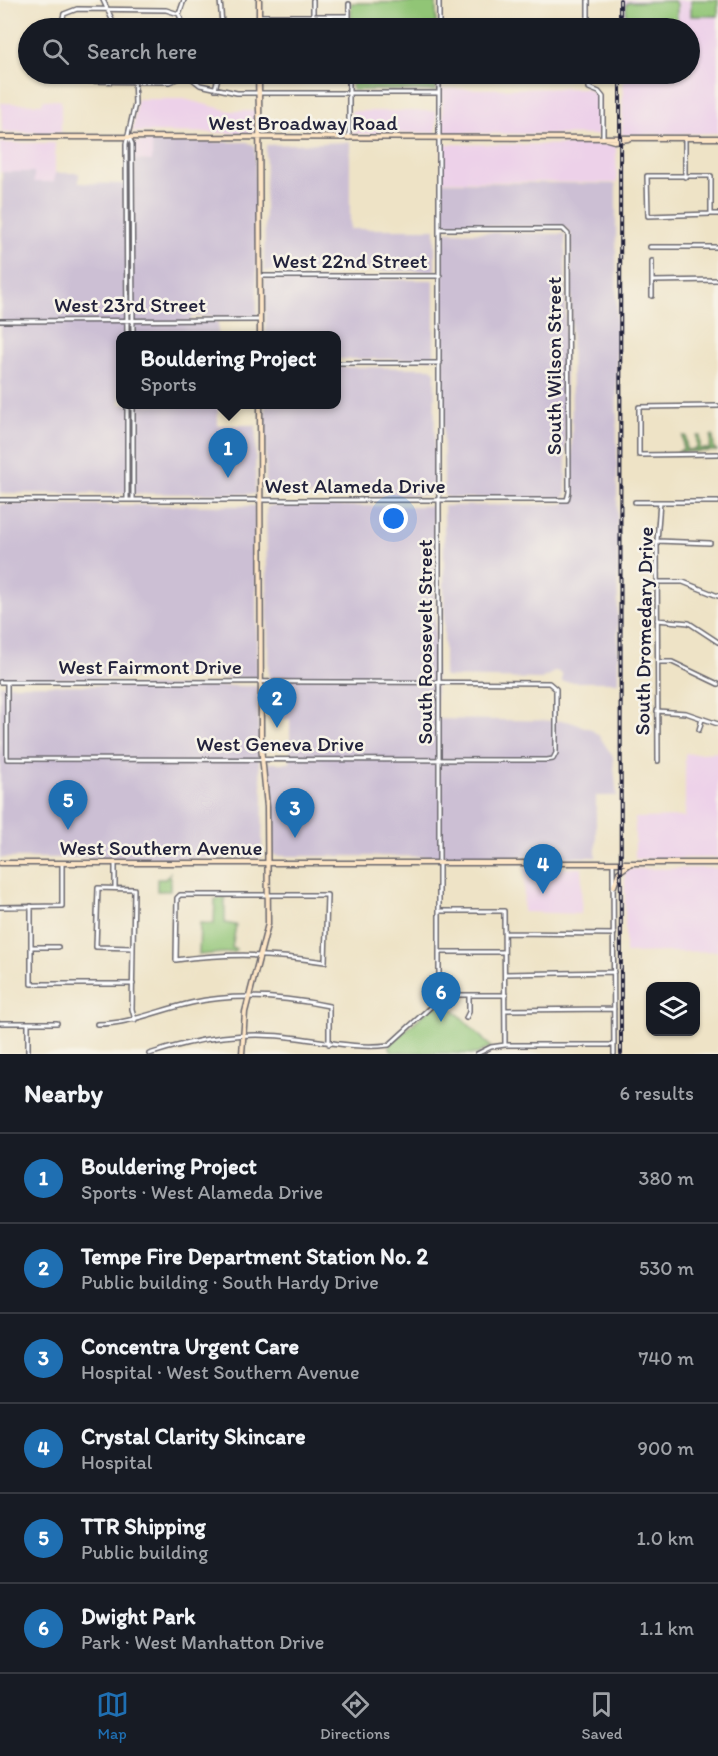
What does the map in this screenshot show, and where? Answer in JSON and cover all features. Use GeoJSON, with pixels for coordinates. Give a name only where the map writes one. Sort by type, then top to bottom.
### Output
{"type":"FeatureCollection","features":[{"type":"Feature","properties":{"kind":"main road"},"geometry":{"type":"LineString","coordinates":[[259,0],[259,16]]}},
{"type":"Feature","properties":{"kind":"main road"},"geometry":{"type":"LineString","coordinates":[[259,93],[260,331]]}},
{"type":"Feature","properties":{"kind":"main road","name":"West Broadway Road"},"geometry":{"type":"LineString","coordinates":[[0,137],[604,139],[615,136],[629,139],[718,138]]}},
{"type":"Feature","properties":{"kind":"main road"},"geometry":{"type":"LineString","coordinates":[[242,1054],[249,998],[266,933],[267,807],[262,759],[260,409]]}},
{"type":"Feature","properties":{"kind":"main road","name":"West Southern Avenue"},"geometry":{"type":"LineString","coordinates":[[0,863],[718,863]]}},
{"type":"Feature","properties":{"kind":"main road"},"geometry":{"type":"LineString","coordinates":[[614,886],[619,872],[631,863]]}},
{"type":"Feature","properties":{"kind":"street"},"geometry":{"type":"LineString","coordinates":[[103,0],[111,18]]}},
{"type":"Feature","properties":{"kind":"street"},"geometry":{"type":"LineString","coordinates":[[180,18],[179,14],[184,0]]}},
{"type":"Feature","properties":{"kind":"street"},"geometry":{"type":"LineString","coordinates":[[220,0],[221,18]]}},
{"type":"Feature","properties":{"kind":"street"},"geometry":{"type":"LineString","coordinates":[[313,0],[313,16]]}},
{"type":"Feature","properties":{"kind":"street"},"geometry":{"type":"LineString","coordinates":[[439,0],[439,18]]}},
{"type":"Feature","properties":{"kind":"street"},"geometry":{"type":"LineString","coordinates":[[588,0],[588,18]]}},
{"type":"Feature","properties":{"kind":"street"},"geometry":{"type":"LineString","coordinates":[[259,16],[349,16],[349,4]]}},
{"type":"Feature","properties":{"kind":"street"},"geometry":{"type":"LineString","coordinates":[[62,18],[63,12],[74,9],[169,10],[179,14]]}},
{"type":"Feature","properties":{"kind":"street"},"geometry":{"type":"LineString","coordinates":[[127,331],[126,144],[135,104],[135,84]]}},
{"type":"Feature","properties":{"kind":"street"},"geometry":{"type":"LineString","coordinates":[[198,84],[234,93],[439,93]]}},
{"type":"Feature","properties":{"kind":"street"},"geometry":{"type":"LineString","coordinates":[[215,89],[216,84]]}},
{"type":"Feature","properties":{"kind":"street"},"geometry":{"type":"LineString","coordinates":[[349,84],[349,138]]}},
{"type":"Feature","properties":{"kind":"street","name":"South Roosevelt Street"},"geometry":{"type":"LineString","coordinates":[[439,84],[441,682],[439,995]]}},
{"type":"Feature","properties":{"kind":"street"},"geometry":{"type":"LineString","coordinates":[[589,84],[589,88],[599,92],[603,98],[604,139]]}},
{"type":"Feature","properties":{"kind":"street"},"geometry":{"type":"LineString","coordinates":[[129,137],[132,144],[133,331]]}},
{"type":"Feature","properties":{"kind":"street"},"geometry":{"type":"LineString","coordinates":[[685,138],[685,177]]}},
{"type":"Feature","properties":{"kind":"street"},"geometry":{"type":"LineString","coordinates":[[711,214],[711,176],[647,176],[648,216],[718,214]]}},
{"type":"Feature","properties":{"kind":"street","name":"South Wilson Street"},"geometry":{"type":"LineString","coordinates":[[440,229],[563,229],[567,231],[569,495],[567,500]]}},
{"type":"Feature","properties":{"kind":"street"},"geometry":{"type":"LineString","coordinates":[[650,247],[718,247]]}},
{"type":"Feature","properties":{"kind":"street"},"geometry":{"type":"LineString","coordinates":[[652,261],[652,296]]}},
{"type":"Feature","properties":{"kind":"street","name":"West 22nd Street"},"geometry":{"type":"LineString","coordinates":[[260,276],[440,276]]}},
{"type":"Feature","properties":{"kind":"street"},"geometry":{"type":"LineString","coordinates":[[652,281],[718,280]]}},
{"type":"Feature","properties":{"kind":"street","name":"West 23rd Street"},"geometry":{"type":"LineString","coordinates":[[0,321],[260,320]]}},
{"type":"Feature","properties":{"kind":"street"},"geometry":{"type":"LineString","coordinates":[[341,363],[440,363]]}},
{"type":"Feature","properties":{"kind":"street"},"geometry":{"type":"LineString","coordinates":[[718,406],[639,407],[639,454],[718,454]]}},
{"type":"Feature","properties":{"kind":"street"},"geometry":{"type":"LineString","coordinates":[[127,409],[127,500]]}},
{"type":"Feature","properties":{"kind":"street"},"geometry":{"type":"LineString","coordinates":[[133,409],[133,500]]}},
{"type":"Feature","properties":{"kind":"street","name":"West Alameda Drive"},"geometry":{"type":"LineString","coordinates":[[0,500],[567,500]]}},
{"type":"Feature","properties":{"kind":"street"},"geometry":{"type":"LineString","coordinates":[[635,502],[718,502]]}},
{"type":"Feature","properties":{"kind":"street","name":"South Dromedary Drive"},"geometry":{"type":"LineString","coordinates":[[658,761],[657,541],[660,502]]}},
{"type":"Feature","properties":{"kind":"street"},"geometry":{"type":"LineString","coordinates":[[657,541],[710,543]]}},
{"type":"Feature","properties":{"kind":"street"},"geometry":{"type":"LineString","coordinates":[[657,582],[683,582],[701,587],[718,596]]}},
{"type":"Feature","properties":{"kind":"street"},"geometry":{"type":"LineString","coordinates":[[657,620],[689,624],[718,642]]}},
{"type":"Feature","properties":{"kind":"street"},"geometry":{"type":"LineString","coordinates":[[658,662],[672,662],[718,684]]}},
{"type":"Feature","properties":{"kind":"street"},"geometry":{"type":"LineString","coordinates":[[553,684],[557,678]]}},
{"type":"Feature","properties":{"kind":"street","name":"West Fairmont Drive"},"geometry":{"type":"LineString","coordinates":[[0,682],[553,684]]}},
{"type":"Feature","properties":{"kind":"street","name":"West Geneva Drive"},"geometry":{"type":"LineString","coordinates":[[7,682],[7,759],[553,759],[556,753],[556,689],[553,684]]}},
{"type":"Feature","properties":{"kind":"street"},"geometry":{"type":"LineString","coordinates":[[657,711],[676,711],[718,724]]}},
{"type":"Feature","properties":{"kind":"street"},"geometry":{"type":"LineString","coordinates":[[699,730],[702,719]]}},
{"type":"Feature","properties":{"kind":"street"},"geometry":{"type":"LineString","coordinates":[[115,863],[115,888]]}},
{"type":"Feature","properties":{"kind":"street"},"geometry":{"type":"LineString","coordinates":[[613,863],[614,1054]]}},
{"type":"Feature","properties":{"kind":"street"},"geometry":{"type":"LineString","coordinates":[[0,907],[62,906],[62,864]]}},
{"type":"Feature","properties":{"kind":"street"},"geometry":{"type":"LineString","coordinates":[[133,948],[96,947],[98,888],[134,889],[132,1009],[135,1020]]}},
{"type":"Feature","properties":{"kind":"street"},"geometry":{"type":"LineString","coordinates":[[267,895],[327,896],[325,962],[261,955],[218,954],[176,960],[178,896],[267,895]]}},
{"type":"Feature","properties":{"kind":"street"},"geometry":{"type":"LineString","coordinates":[[31,906],[31,984],[133,984]]}},
{"type":"Feature","properties":{"kind":"street"},"geometry":{"type":"LineString","coordinates":[[440,911],[504,911],[506,1045]]}},
{"type":"Feature","properties":{"kind":"street"},"geometry":{"type":"LineString","coordinates":[[504,933],[614,934]]}},
{"type":"Feature","properties":{"kind":"street"},"geometry":{"type":"LineString","coordinates":[[31,947],[58,947]]}},
{"type":"Feature","properties":{"kind":"street"},"geometry":{"type":"LineString","coordinates":[[440,952],[504,952]]}},
{"type":"Feature","properties":{"kind":"street"},"geometry":{"type":"LineString","coordinates":[[505,974],[614,972]]}},
{"type":"Feature","properties":{"kind":"street"},"geometry":{"type":"LineString","coordinates":[[149,1054],[207,1038],[243,1036],[298,1038],[328,1044],[383,1046],[394,1043],[436,1002],[439,995],[506,995]]}},
{"type":"Feature","properties":{"kind":"street"},"geometry":{"type":"LineString","coordinates":[[466,1018],[469,1012],[469,995]]}},
{"type":"Feature","properties":{"kind":"street"},"geometry":{"type":"LineString","coordinates":[[97,1024],[119,1024],[195,1002],[249,998],[288,999],[329,1006],[328,1044]]}},
{"type":"Feature","properties":{"kind":"street"},"geometry":{"type":"LineString","coordinates":[[506,1010],[614,1009]]}},
{"type":"Feature","properties":{"kind":"street"},"geometry":{"type":"LineString","coordinates":[[0,1023],[57,1023]]}},
{"type":"Feature","properties":{"kind":"street"},"geometry":{"type":"LineString","coordinates":[[28,1023],[28,1054]]}},
{"type":"Feature","properties":{"kind":"street"},"geometry":{"type":"LineString","coordinates":[[477,1054],[491,1047],[506,1045],[614,1045]]}},
{"type":"Feature","properties":{"kind":"shaded area"},"geometry":{"type":"Polygon","coordinates":[[[623,0],[718,0],[718,133],[622,135],[623,84],[700,84],[700,18],[623,18],[623,0]]]}},
{"type":"Feature","properties":{"kind":"shaded area"},"geometry":{"type":"Polygon","coordinates":[[[586,88],[600,97],[598,135],[443,133],[442,89],[586,88]]]}},
{"type":"Feature","properties":{"kind":"shaded area"},"geometry":{"type":"Polygon","coordinates":[[[137,99],[184,99],[231,111],[255,111],[255,131],[252,133],[133,132],[137,99]]]}},
{"type":"Feature","properties":{"kind":"shaded area"},"geometry":{"type":"Polygon","coordinates":[[[43,100],[61,100],[61,133],[2,132],[1,103],[42,104],[43,100]]]}},
{"type":"Feature","properties":{"kind":"shaded area"},"geometry":{"type":"Polygon","coordinates":[[[351,111],[436,111],[436,133],[355,134],[352,132],[351,111]]]}},
{"type":"Feature","properties":{"kind":"shaded area"},"geometry":{"type":"Polygon","coordinates":[[[137,142],[152,142],[152,161],[134,160],[133,146],[137,142]]]}},
{"type":"Feature","properties":{"kind":"shaded area"},"geometry":{"type":"Polygon","coordinates":[[[152,142],[247,142],[255,146],[257,314],[255,317],[191,317],[191,321],[218,321],[218,331],[116,331],[116,409],[218,409],[218,425],[256,425],[255,494],[0,493],[2,172],[34,172],[34,182],[54,182],[55,173],[79,173],[79,183],[125,184],[126,206],[133,206],[134,160],[152,161],[152,142]]]}},
{"type":"Feature","properties":{"kind":"shaded area"},"geometry":{"type":"Polygon","coordinates":[[[350,142],[350,229],[435,229],[435,271],[264,271],[266,145],[350,142]]]}},
{"type":"Feature","properties":{"kind":"shaded area"},"geometry":{"type":"Polygon","coordinates":[[[0,143],[55,143],[55,182],[34,182],[33,172],[0,172],[0,143]]]}},
{"type":"Feature","properties":{"kind":"shaded area"},"geometry":{"type":"Polygon","coordinates":[[[442,144],[616,145],[617,183],[442,181],[442,144]]]}},
{"type":"Feature","properties":{"kind":"shaded area"},"geometry":{"type":"Polygon","coordinates":[[[442,182],[616,184],[618,682],[562,682],[562,674],[556,671],[541,679],[444,677],[444,506],[563,504],[572,496],[571,236],[567,229],[562,227],[446,226],[442,222],[442,182]]]}},
{"type":"Feature","properties":{"kind":"shaded area"},"geometry":{"type":"Polygon","coordinates":[[[447,232],[565,234],[566,494],[564,498],[450,498],[444,496],[442,236],[447,232]]]}},
{"type":"Feature","properties":{"kind":"shaded area"},"geometry":{"type":"Polygon","coordinates":[[[265,279],[434,280],[434,359],[341,359],[341,331],[266,331],[265,279]]]}},
{"type":"Feature","properties":{"kind":"shaded area"},"geometry":{"type":"Polygon","coordinates":[[[341,367],[431,368],[435,372],[434,495],[270,495],[266,489],[265,409],[341,409],[341,367]]]}},
{"type":"Feature","properties":{"kind":"shaded area"},"geometry":{"type":"Polygon","coordinates":[[[0,504],[255,506],[257,678],[0,679],[0,504]]]}},
{"type":"Feature","properties":{"kind":"shaded area"},"geometry":{"type":"Polygon","coordinates":[[[269,506],[431,506],[434,511],[436,719],[567,721],[591,729],[600,737],[613,757],[617,796],[596,796],[596,857],[276,856],[272,854],[272,797],[266,763],[290,763],[290,719],[269,719],[266,509],[269,506]]]}},
{"type":"Feature","properties":{"kind":"shaded area"},"geometry":{"type":"Polygon","coordinates":[[[0,685],[255,686],[258,688],[259,763],[263,797],[262,858],[0,858],[0,685]]]}},
{"type":"Feature","properties":{"kind":"shaded area"},"geometry":{"type":"Polygon","coordinates":[[[718,752],[718,858],[635,859],[635,818],[685,817],[685,754],[718,752]]]}},
{"type":"Feature","properties":{"kind":"shaded area"},"geometry":{"type":"Polygon","coordinates":[[[525,868],[582,868],[581,914],[523,912],[525,868]]]}},
{"type":"Feature","properties":{"kind":"shaded area"},"geometry":{"type":"Polygon","coordinates":[[[718,868],[718,951],[625,953],[625,869],[718,868]]]}},
{"type":"Feature","properties":{"kind":"green space"},"geometry":{"type":"Polygon","coordinates":[[[691,0],[718,0],[718,16],[691,16],[691,0]]]}},
{"type":"Feature","properties":{"kind":"green space"},"geometry":{"type":"Polygon","coordinates":[[[674,1],[677,4],[677,18],[623,18],[626,17],[626,4],[629,2],[674,1]]]}},
{"type":"Feature","properties":{"kind":"green space"},"geometry":{"type":"Polygon","coordinates":[[[436,2],[436,18],[351,18],[351,3],[436,2]]]}},
{"type":"Feature","properties":{"kind":"green space"},"geometry":{"type":"Polygon","coordinates":[[[352,84],[436,84],[436,91],[352,90],[352,84]]]}},
{"type":"Feature","properties":{"kind":"green space"},"geometry":{"type":"Polygon","coordinates":[[[683,436],[686,436],[686,450],[697,449],[697,436],[700,436],[700,449],[710,449],[711,436],[713,436],[714,449],[718,451],[678,452],[683,449],[683,436]]]}},
{"type":"Feature","properties":{"kind":"green space"},"geometry":{"type":"Polygon","coordinates":[[[170,873],[170,891],[157,891],[157,879],[166,879],[170,873]]]}},
{"type":"Feature","properties":{"kind":"green space"},"geometry":{"type":"Polygon","coordinates":[[[225,897],[225,923],[236,925],[232,948],[236,949],[235,952],[199,955],[200,923],[214,924],[215,899],[225,897]]]}},
{"type":"Feature","properties":{"kind":"green space"},"geometry":{"type":"Polygon","coordinates":[[[439,995],[491,1047],[477,1054],[392,1052],[389,1045],[436,1003],[439,995]]]}},
{"type":"Feature","properties":{"kind":"railway"},"geometry":{"type":"LineString","coordinates":[[620,0],[620,18]]}},
{"type":"Feature","properties":{"kind":"railway"},"geometry":{"type":"LineString","coordinates":[[620,84],[621,1054]]}},
{"type":"Feature","properties":{"kind":"place","name":"Bouldering Project"},"geometry":{"type":"Point","coordinates":[228,478]}},
{"type":"Feature","properties":{"kind":"place","name":"Tempe Fire Department Station No. 2"},"geometry":{"type":"Point","coordinates":[277,728]}},
{"type":"Feature","properties":{"kind":"place","name":"TTR Shipping"},"geometry":{"type":"Point","coordinates":[68,830]}},
{"type":"Feature","properties":{"kind":"place","name":"Concentra Urgent Care"},"geometry":{"type":"Point","coordinates":[295,838]}},
{"type":"Feature","properties":{"kind":"place","name":"Crystal Clarity Skincare"},"geometry":{"type":"Point","coordinates":[543,894]}},
{"type":"Feature","properties":{"kind":"place","name":"Dwight Park"},"geometry":{"type":"Point","coordinates":[441,1022]}}]}
